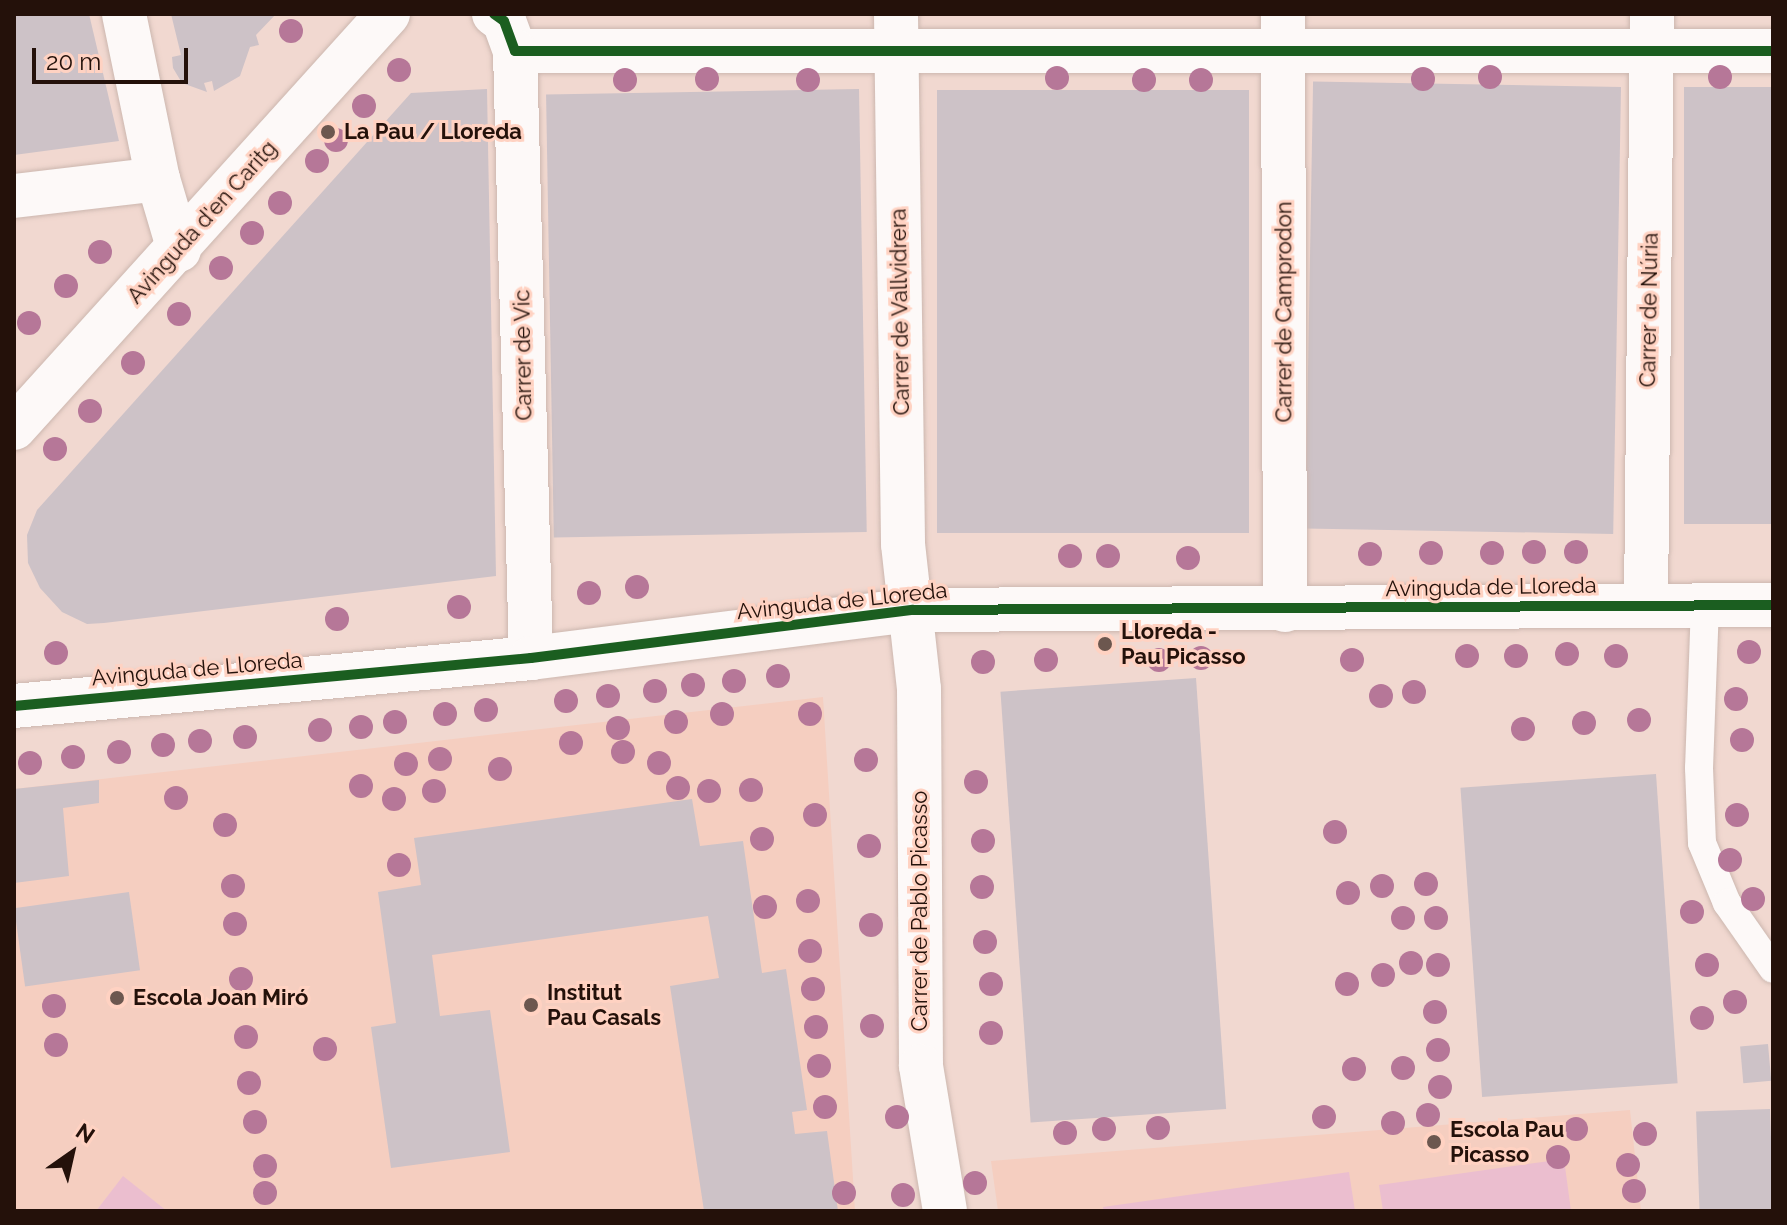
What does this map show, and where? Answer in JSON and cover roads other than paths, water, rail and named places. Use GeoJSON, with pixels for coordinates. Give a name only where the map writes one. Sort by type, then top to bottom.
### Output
{"type":"FeatureCollection","features":[{"type":"Feature","properties":{"kind":"street"},"geometry":{"type":"LineString","coordinates":[[124,14],[158,179],[179,250]]}},
{"type":"Feature","properties":{"kind":"street","name":"Avinguda d'en Caritg"},"geometry":{"type":"LineString","coordinates":[[14,428],[179,250],[388,14]]}},
{"type":"Feature","properties":{"kind":"street"},"geometry":{"type":"LineString","coordinates":[[494,14],[504,21],[515,51],[896,32],[1653,32],[1773,51]]}},
{"type":"Feature","properties":{"kind":"street","name":"Carrer de Vallvidrera"},"geometry":{"type":"LineString","coordinates":[[896,32],[903,544],[913,610]]}},
{"type":"Feature","properties":{"kind":"street","name":"Carrer de Camprodon"},"geometry":{"type":"LineString","coordinates":[[1283,32],[1285,610]]}},
{"type":"Feature","properties":{"kind":"street","name":"Carrer de Núria"},"geometry":{"type":"LineString","coordinates":[[1646,605],[1653,32]]}},
{"type":"Feature","properties":{"kind":"street","name":"Carrer de Vic"},"geometry":{"type":"LineString","coordinates":[[515,51],[531,658]]}},
{"type":"Feature","properties":{"kind":"street"},"geometry":{"type":"LineString","coordinates":[[14,196],[158,179]]}},
{"type":"Feature","properties":{"kind":"street","name":"Avinguda de Lloreda"},"geometry":{"type":"LineString","coordinates":[[14,706],[531,658],[913,610],[1773,605]]}},
{"type":"Feature","properties":{"kind":"street","name":"Carrer de Pablo Picasso"},"geometry":{"type":"LineString","coordinates":[[913,610],[919,689],[921,1066],[945,1211]]}},
{"type":"Feature","properties":{"kind":"lane"},"geometry":{"type":"LineString","coordinates":[[1705,605],[1699,768],[1702,843],[1727,903],[1773,969]]}},
{"type":"Feature","properties":{"kind":"place","name":"La Pau / Lloreda"},"geometry":{"type":"Point","coordinates":[328,132]}},
{"type":"Feature","properties":{"kind":"place","name":"Lloreda - Pau Picasso"},"geometry":{"type":"Point","coordinates":[1105,644]}},
{"type":"Feature","properties":{"kind":"place","name":"Escola Joan Miró"},"geometry":{"type":"Point","coordinates":[117,998]}},
{"type":"Feature","properties":{"kind":"place","name":"Institut Pau Casals"},"geometry":{"type":"Point","coordinates":[531,1005]}},
{"type":"Feature","properties":{"kind":"place","name":"Escola Pau Picasso"},"geometry":{"type":"Point","coordinates":[1434,1142]}}]}
